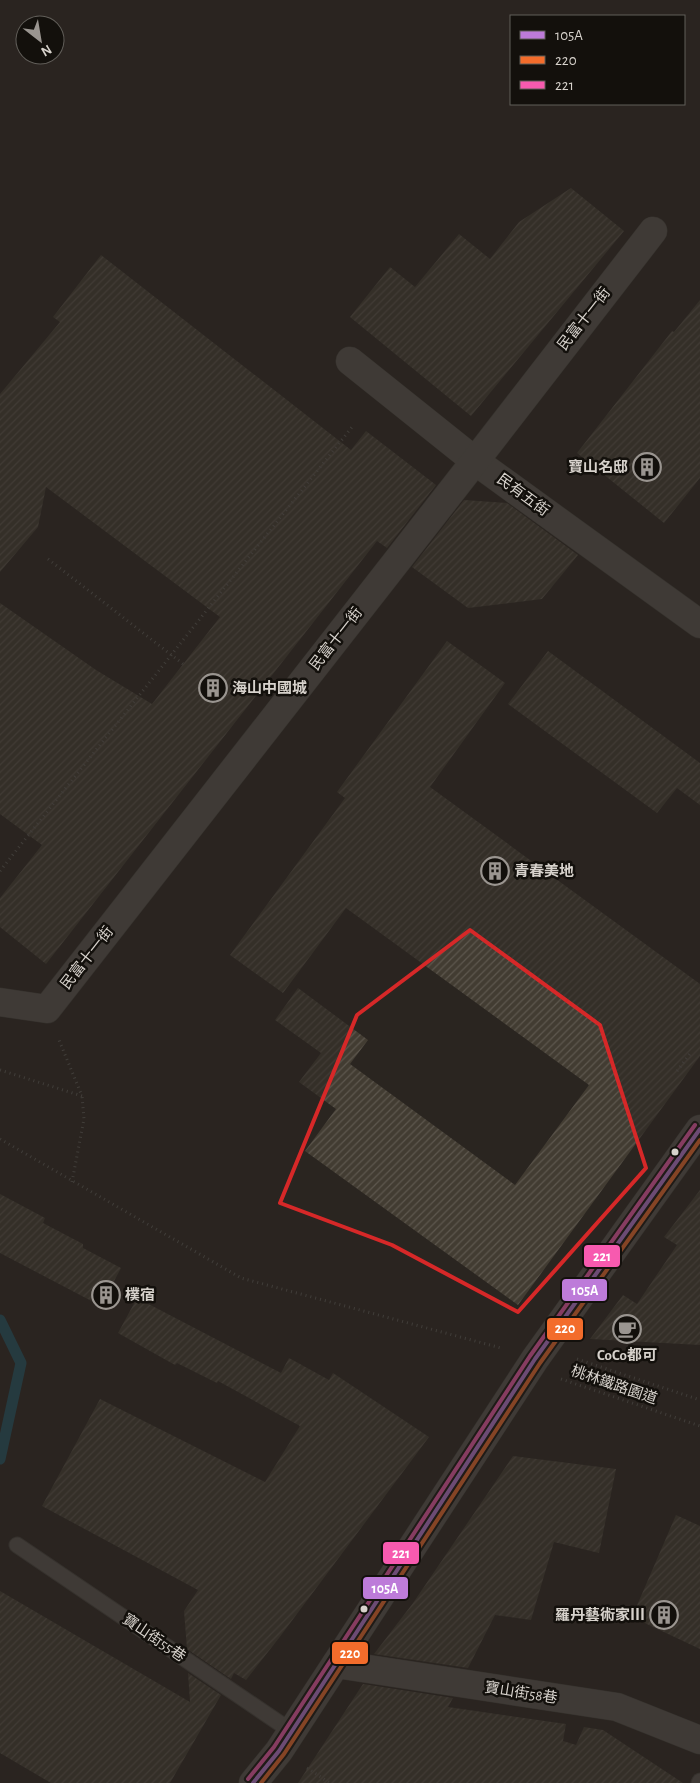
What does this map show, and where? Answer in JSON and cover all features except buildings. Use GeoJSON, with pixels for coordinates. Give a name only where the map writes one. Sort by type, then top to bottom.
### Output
{"type":"FeatureCollection","features":[{"type":"Feature","properties":{"kind":"street","name":"民富十一街"},"geometry":{"type":"LineString","coordinates":[[47,1009],[476,461],[653,230]]}},
{"type":"Feature","properties":{"kind":"street","name":"民有五街"},"geometry":{"type":"LineString","coordinates":[[350,361],[476,461],[700,624]]}},
{"type":"Feature","properties":{"kind":"street"},"geometry":{"type":"LineString","coordinates":[[0,1002],[47,1009]]}},
{"type":"Feature","properties":{"kind":"street"},"geometry":{"type":"LineString","coordinates":[[254,1783],[279,1751],[535,1359],[700,1129]]}},
{"type":"Feature","properties":{"kind":"street","name":"寶山街58巷"},"geometry":{"type":"LineString","coordinates":[[336,1664],[616,1707],[700,1740]]}},
{"type":"Feature","properties":{"kind":"lane","name":"寶山街55巷"},"geometry":{"type":"LineString","coordinates":[[17,1545],[291,1730]]}},
{"type":"Feature","properties":{"kind":"path"},"geometry":{"type":"LineString","coordinates":[[0,871],[352,427]]}},
{"type":"Feature","properties":{"kind":"path"},"geometry":{"type":"LineString","coordinates":[[48,559],[183,664]]}},
{"type":"Feature","properties":{"kind":"path"},"geometry":{"type":"LineString","coordinates":[[47,1009],[82,1096],[84,1119],[72,1182]]}},
{"type":"Feature","properties":{"kind":"path"},"geometry":{"type":"LineString","coordinates":[[677,1071],[692,1051]]}},
{"type":"Feature","properties":{"kind":"path"},"geometry":{"type":"LineString","coordinates":[[0,1070],[82,1096]]}},
{"type":"Feature","properties":{"kind":"path"},"geometry":{"type":"LineString","coordinates":[[0,1139],[241,1278],[502,1349]]}},
{"type":"Feature","properties":{"kind":"path","name":"桃林鐵路園道"},"geometry":{"type":"LineString","coordinates":[[570,1356],[700,1400]]}},
{"type":"Feature","properties":{"kind":"path","name":"桃林鐵路園道"},"geometry":{"type":"LineString","coordinates":[[563,1374],[560,1379],[700,1426]]}},
{"type":"Feature","properties":{"kind":"path"},"geometry":{"type":"LineString","coordinates":[[321,1777],[330,1783]]}},
{"type":"Feature","properties":{"kind":"highlighted area"},"geometry":{"type":"Polygon","coordinates":[[[470,930],[600,1025],[646,1168],[518,1312],[392,1245],[280,1203],[357,1015],[470,930]]]}},
{"type":"Feature","properties":{"kind":"waterway"},"geometry":{"type":"LineString","coordinates":[[0,1320],[21,1363],[0,1459]]}},
{"type":"Feature","properties":{"kind":"transit line","name":"221"},"geometry":{"type":"LineString","coordinates":[[248,1779],[274,1747],[530,1356],[695,1125]]}},
{"type":"Feature","properties":{"kind":"transit line","name":"105A"},"geometry":{"type":"LineString","coordinates":[[253,1783],[279,1751],[535,1359],[700,1129]]}},
{"type":"Feature","properties":{"kind":"transit line","name":"220"},"geometry":{"type":"LineString","coordinates":[[261,1783],[284,1754],[540,1363],[700,1140]]}},
{"type":"Feature","properties":{"kind":"place","name":"寶山名邸"},"geometry":{"type":"Point","coordinates":[647,467]}},
{"type":"Feature","properties":{"kind":"place","name":"海山中國城"},"geometry":{"type":"Point","coordinates":[213,688]}},
{"type":"Feature","properties":{"kind":"place","name":"青春美地"},"geometry":{"type":"Point","coordinates":[495,871]}},
{"type":"Feature","properties":{"kind":"place","name":"樸宿"},"geometry":{"type":"Point","coordinates":[106,1295]}},
{"type":"Feature","properties":{"kind":"place","name":"CoCo都可"},"geometry":{"type":"Point","coordinates":[627,1329]}},
{"type":"Feature","properties":{"kind":"place","name":"羅丹藝術家Ⅲ"},"geometry":{"type":"Point","coordinates":[664,1615]}}]}
